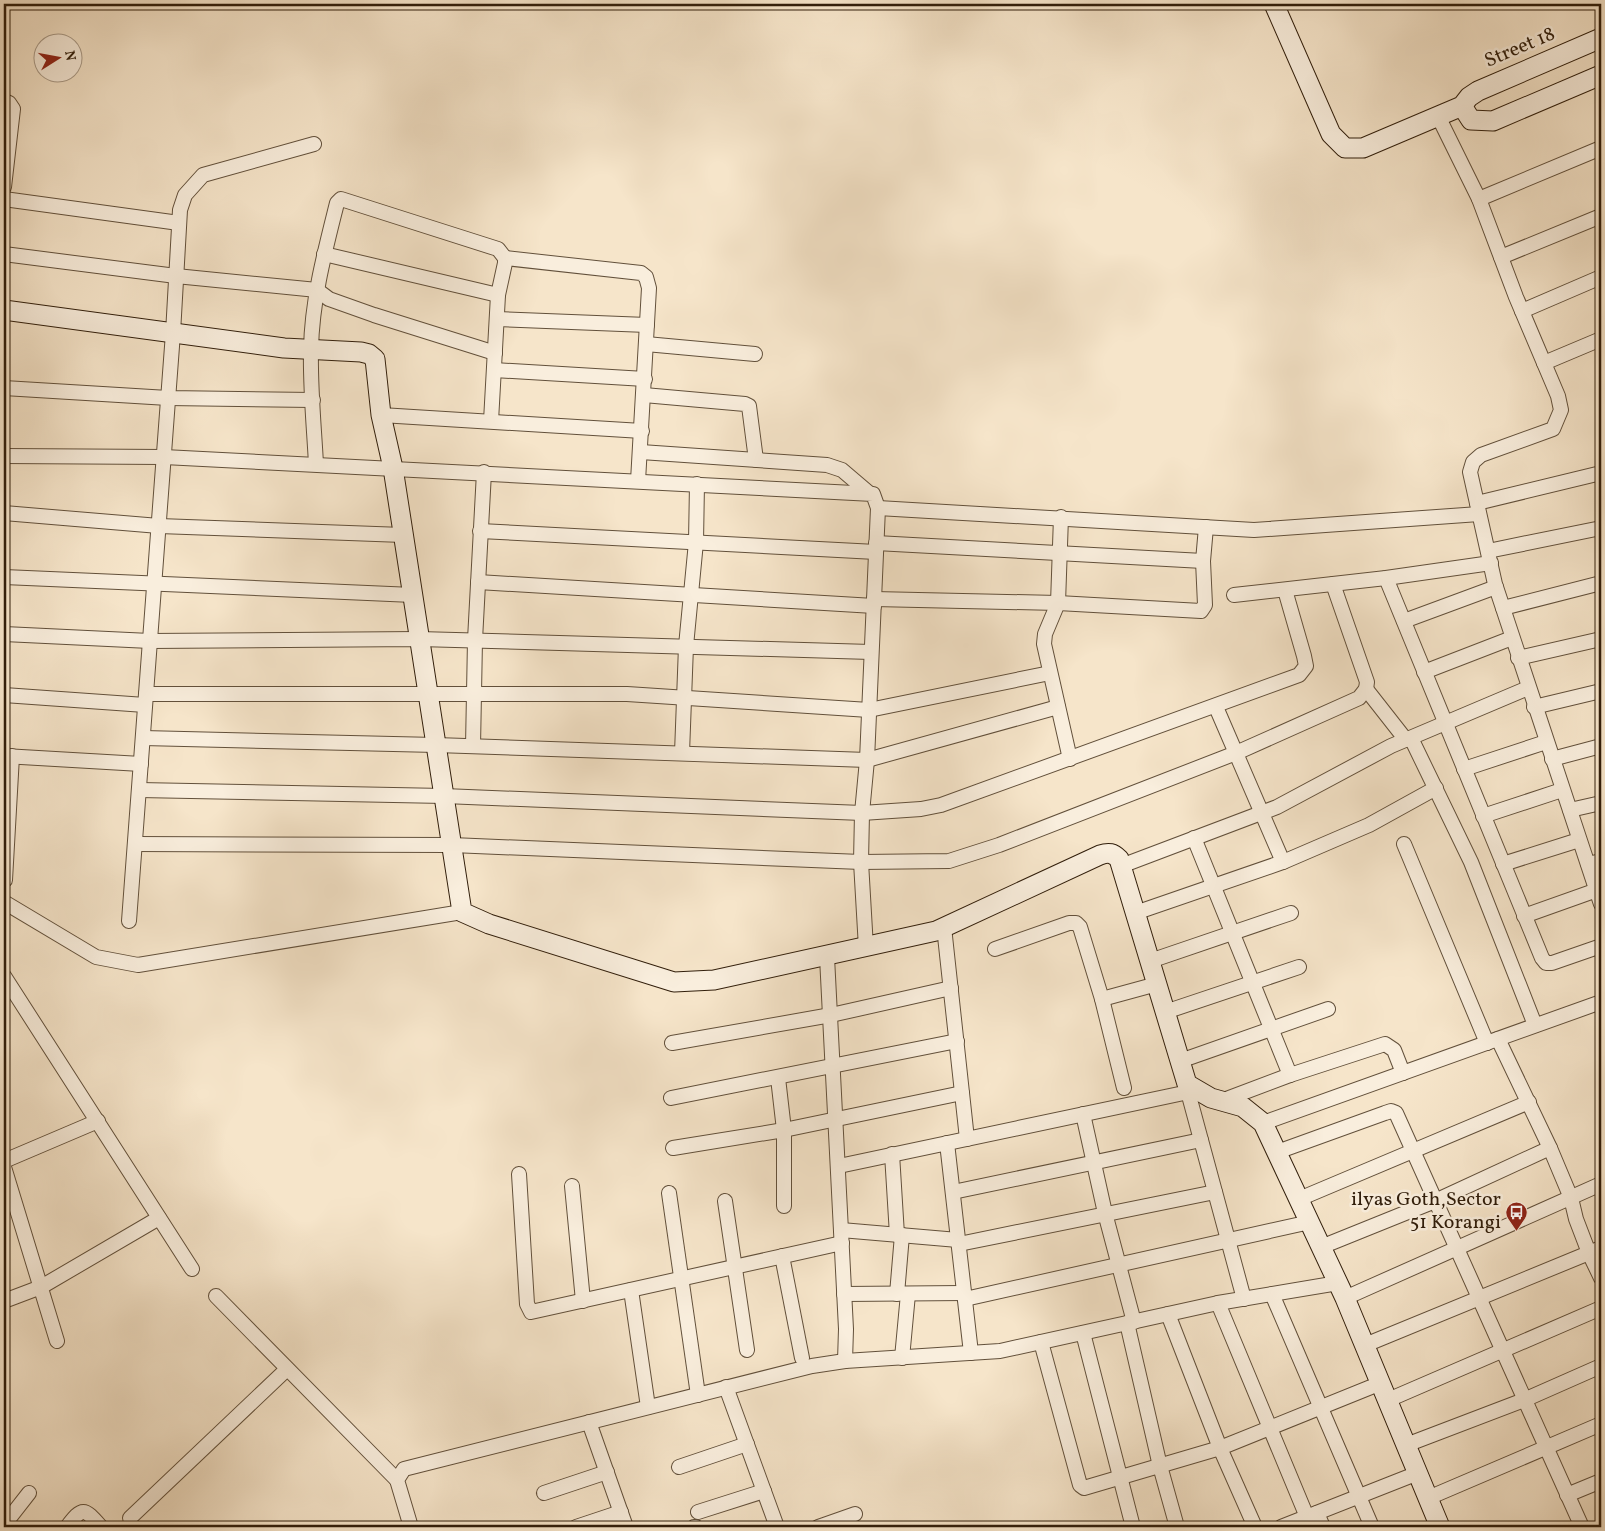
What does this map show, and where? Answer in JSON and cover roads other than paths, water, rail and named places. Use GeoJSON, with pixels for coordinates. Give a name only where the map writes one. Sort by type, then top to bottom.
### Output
{"type":"FeatureCollection","features":[{"type":"Feature","properties":{"kind":"street","name":"Street 18"},"geometry":{"type":"LineString","coordinates":[[1274,4],[1331,134],[1344,148],[1363,148],[1462,106],[1469,97],[1478,91],[1601,38]]}},
{"type":"Feature","properties":{"kind":"street"},"geometry":{"type":"LineString","coordinates":[[1462,106],[1471,120],[1493,122],[1601,75]]}},
{"type":"Feature","properties":{"kind":"street"},"geometry":{"type":"LineString","coordinates":[[4,101],[13,110],[6,153],[4,187]]}},
{"type":"Feature","properties":{"kind":"street"},"geometry":{"type":"LineString","coordinates":[[1438,116],[1479,199],[1522,311],[1558,396],[1560,410],[1554,429],[1477,458],[1470,472],[1496,588],[1579,840],[1595,863],[1596,890],[1601,904]]}},
{"type":"Feature","properties":{"kind":"street"},"geometry":{"type":"LineString","coordinates":[[129,921],[173,333],[180,210],[185,195],[203,176],[314,144]]}},
{"type":"Feature","properties":{"kind":"street"},"geometry":{"type":"LineString","coordinates":[[1479,199],[1601,148]]}},
{"type":"Feature","properties":{"kind":"street"},"geometry":{"type":"LineString","coordinates":[[316,464],[311,349],[317,290],[337,202],[345,198],[498,250],[505,258],[641,273],[648,282],[645,379],[638,481]]}},
{"type":"Feature","properties":{"kind":"street"},"geometry":{"type":"LineString","coordinates":[[4,199],[179,223]]}},
{"type":"Feature","properties":{"kind":"street"},"geometry":{"type":"LineString","coordinates":[[1501,257],[1601,216]]}},
{"type":"Feature","properties":{"kind":"street"},"geometry":{"type":"LineString","coordinates":[[4,254],[176,276],[317,290],[329,298],[374,315],[495,352]]}},
{"type":"Feature","properties":{"kind":"street"},"geometry":{"type":"LineString","coordinates":[[324,254],[498,295]]}},
{"type":"Feature","properties":{"kind":"street"},"geometry":{"type":"LineString","coordinates":[[490,421],[498,295],[505,258]]}},
{"type":"Feature","properties":{"kind":"street"},"geometry":{"type":"LineString","coordinates":[[1522,311],[1601,277]]}},
{"type":"Feature","properties":{"kind":"street"},"geometry":{"type":"LineString","coordinates":[[4,310],[173,333],[369,354],[375,359],[381,415],[393,468],[404,535],[462,912]]}},
{"type":"Feature","properties":{"kind":"street"},"geometry":{"type":"LineString","coordinates":[[497,319],[647,325]]}},
{"type":"Feature","properties":{"kind":"street"},"geometry":{"type":"LineString","coordinates":[[1544,363],[1601,338]]}},
{"type":"Feature","properties":{"kind":"street"},"geometry":{"type":"LineString","coordinates":[[646,344],[755,354]]}},
{"type":"Feature","properties":{"kind":"street"},"geometry":{"type":"LineString","coordinates":[[494,370],[645,379]]}},
{"type":"Feature","properties":{"kind":"street"},"geometry":{"type":"LineString","coordinates":[[4,388],[168,398],[313,400]]}},
{"type":"Feature","properties":{"kind":"street"},"geometry":{"type":"LineString","coordinates":[[644,394],[745,404],[749,406],[756,460]]}},
{"type":"Feature","properties":{"kind":"street"},"geometry":{"type":"LineString","coordinates":[[381,415],[642,431]]}},
{"type":"Feature","properties":{"kind":"street"},"geometry":{"type":"LineString","coordinates":[[641,452],[834,467],[842,470],[869,493],[873,494],[878,508],[861,862],[866,948]]}},
{"type":"Feature","properties":{"kind":"street"},"geometry":{"type":"LineString","coordinates":[[4,456],[164,457],[869,493]]}},
{"type":"Feature","properties":{"kind":"street"},"geometry":{"type":"LineString","coordinates":[[473,746],[475,640],[484,472]]}},
{"type":"Feature","properties":{"kind":"street"},"geometry":{"type":"LineString","coordinates":[[878,508],[1061,517],[1254,530],[1478,509],[1601,473]]}},
{"type":"Feature","properties":{"kind":"street"},"geometry":{"type":"LineString","coordinates":[[682,753],[686,646],[696,542],[697,484]]}},
{"type":"Feature","properties":{"kind":"street"},"geometry":{"type":"LineString","coordinates":[[4,513],[159,526],[404,535]]}},
{"type":"Feature","properties":{"kind":"street"},"geometry":{"type":"LineString","coordinates":[[1061,517],[1058,603],[1044,638],[1070,759]]}},
{"type":"Feature","properties":{"kind":"street"},"geometry":{"type":"LineString","coordinates":[[478,582],[690,595],[874,602],[1058,603],[1201,611],[1205,605],[1203,561],[1206,527]]}},
{"type":"Feature","properties":{"kind":"street"},"geometry":{"type":"LineString","coordinates":[[1234,595],[1386,578],[1489,557],[1601,528]]}},
{"type":"Feature","properties":{"kind":"street"},"geometry":{"type":"LineString","coordinates":[[480,531],[696,542],[876,547],[1203,561]]}},
{"type":"Feature","properties":{"kind":"street"},"geometry":{"type":"LineString","coordinates":[[4,577],[413,595]]}},
{"type":"Feature","properties":{"kind":"street"},"geometry":{"type":"LineString","coordinates":[[1386,578],[1542,958],[1546,963],[1552,963],[1601,946]]}},
{"type":"Feature","properties":{"kind":"street"},"geometry":{"type":"LineString","coordinates":[[1503,608],[1601,583]]}},
{"type":"Feature","properties":{"kind":"street"},"geometry":{"type":"LineString","coordinates":[[135,844],[452,845],[861,862],[949,861],[999,845],[1236,753],[1359,698],[1366,689],[1367,682],[1333,584]]}},
{"type":"Feature","properties":{"kind":"street"},"geometry":{"type":"LineString","coordinates":[[1404,621],[1496,588]]}},
{"type":"Feature","properties":{"kind":"street"},"geometry":{"type":"LineString","coordinates":[[139,790],[444,796],[862,813],[921,809],[941,805],[1299,676],[1304,671],[1304,656],[1285,590]]}},
{"type":"Feature","properties":{"kind":"street"},"geometry":{"type":"LineString","coordinates":[[4,634],[150,641],[419,639],[871,652]]}},
{"type":"Feature","properties":{"kind":"street"},"geometry":{"type":"LineString","coordinates":[[1424,672],[1512,638]]}},
{"type":"Feature","properties":{"kind":"street"},"geometry":{"type":"LineString","coordinates":[[1518,658],[1601,639]]}},
{"type":"Feature","properties":{"kind":"street"},"geometry":{"type":"LineString","coordinates":[[4,694],[146,700],[428,694],[627,694],[869,710],[1050,673]]}},
{"type":"Feature","properties":{"kind":"street"},"geometry":{"type":"LineString","coordinates":[[1121,866],[1262,812],[1408,739],[1528,688]]}},
{"type":"Feature","properties":{"kind":"street"},"geometry":{"type":"LineString","coordinates":[[1366,689],[1408,739],[1436,788],[1471,862],[1535,1025]]}},
{"type":"Feature","properties":{"kind":"street"},"geometry":{"type":"LineString","coordinates":[[1534,707],[1601,691]]}},
{"type":"Feature","properties":{"kind":"street"},"geometry":{"type":"LineString","coordinates":[[143,738],[473,746],[867,760],[1058,707]]}},
{"type":"Feature","properties":{"kind":"street"},"geometry":{"type":"LineString","coordinates":[[1216,707],[1283,862]]}},
{"type":"Feature","properties":{"kind":"street"},"geometry":{"type":"LineString","coordinates":[[1464,769],[1546,742]]}},
{"type":"Feature","properties":{"kind":"street"},"geometry":{"type":"LineString","coordinates":[[1552,759],[1601,746]]}},
{"type":"Feature","properties":{"kind":"street"},"geometry":{"type":"LineString","coordinates":[[5,880],[8,756],[141,764]]}},
{"type":"Feature","properties":{"kind":"street"},"geometry":{"type":"LineString","coordinates":[[1135,913],[1213,888],[1283,862],[1369,825],[1436,788]]}},
{"type":"Feature","properties":{"kind":"street"},"geometry":{"type":"LineString","coordinates":[[1483,816],[1562,790]]}},
{"type":"Feature","properties":{"kind":"street"},"geometry":{"type":"LineString","coordinates":[[1570,810],[1601,803]]}},
{"type":"Feature","properties":{"kind":"street"},"geometry":{"type":"LineString","coordinates":[[1194,838],[1251,983],[1290,1075]]}},
{"type":"Feature","properties":{"kind":"street"},"geometry":{"type":"LineString","coordinates":[[1503,864],[1579,840]]}},
{"type":"Feature","properties":{"kind":"street"},"geometry":{"type":"LineString","coordinates":[[1404,844],[1493,1041],[1529,1102],[1550,1148],[1571,1198],[1576,1219],[1595,1250],[1601,1278]]}},
{"type":"Feature","properties":{"kind":"street"},"geometry":{"type":"LineString","coordinates":[[4,902],[96,957],[138,965],[462,912],[489,924],[674,982],[714,980],[827,957],[936,931],[1106,852],[1113,854],[1119,859],[1187,1084],[1193,1091],[1243,1107],[1263,1123],[1342,1290],[1440,1527]]}},
{"type":"Feature","properties":{"kind":"street"},"geometry":{"type":"LineString","coordinates":[[1524,916],[1596,890]]}},
{"type":"Feature","properties":{"kind":"street"},"geometry":{"type":"LineString","coordinates":[[1150,961],[1291,913]]}},
{"type":"Feature","properties":{"kind":"street"},"geometry":{"type":"LineString","coordinates":[[995,949],[1069,923],[1076,923],[1080,927],[1102,999],[1124,1088]]}},
{"type":"Feature","properties":{"kind":"street"},"geometry":{"type":"LineString","coordinates":[[944,927],[967,1138]]}},
{"type":"Feature","properties":{"kind":"street"},"geometry":{"type":"LineString","coordinates":[[827,957],[835,1067],[846,1329],[845,1360]]}},
{"type":"Feature","properties":{"kind":"street"},"geometry":{"type":"LineString","coordinates":[[1165,1012],[1299,967]]}},
{"type":"Feature","properties":{"kind":"street"},"geometry":{"type":"LineString","coordinates":[[4,976],[192,1269]]}},
{"type":"Feature","properties":{"kind":"street"},"geometry":{"type":"LineString","coordinates":[[1102,999],[1157,984]]}},
{"type":"Feature","properties":{"kind":"street"},"geometry":{"type":"LineString","coordinates":[[672,1043],[831,1015],[951,988]]}},
{"type":"Feature","properties":{"kind":"street"},"geometry":{"type":"LineString","coordinates":[[1263,1123],[1601,1002]]}},
{"type":"Feature","properties":{"kind":"street"},"geometry":{"type":"LineString","coordinates":[[1180,1061],[1328,1009]]}},
{"type":"Feature","properties":{"kind":"street"},"geometry":{"type":"LineString","coordinates":[[671,1098],[835,1067],[957,1041]]}},
{"type":"Feature","properties":{"kind":"street"},"geometry":{"type":"LineString","coordinates":[[1221,1101],[1290,1075],[1385,1044],[1394,1050],[1403,1073]]}},
{"type":"Feature","properties":{"kind":"street"},"geometry":{"type":"LineString","coordinates":[[778,1078],[784,1130],[784,1206]]}},
{"type":"Feature","properties":{"kind":"street"},"geometry":{"type":"LineString","coordinates":[[839,1166],[1193,1091]]}},
{"type":"Feature","properties":{"kind":"street"},"geometry":{"type":"LineString","coordinates":[[1193,1091],[1201,1140],[1244,1299]]}},
{"type":"Feature","properties":{"kind":"street"},"geometry":{"type":"LineString","coordinates":[[673,1148],[784,1130],[962,1093]]}},
{"type":"Feature","properties":{"kind":"street"},"geometry":{"type":"LineString","coordinates":[[1299,1199],[1529,1102]]}},
{"type":"Feature","properties":{"kind":"street"},"geometry":{"type":"LineString","coordinates":[[1277,1152],[1391,1111],[1396,1113],[1582,1527]]}},
{"type":"Feature","properties":{"kind":"street"},"geometry":{"type":"LineString","coordinates":[[1083,1114],[1105,1213],[1121,1265],[1160,1466],[1177,1527]]}},
{"type":"Feature","properties":{"kind":"street"},"geometry":{"type":"LineString","coordinates":[[4,1161],[98,1121]]}},
{"type":"Feature","properties":{"kind":"street"},"geometry":{"type":"LineString","coordinates":[[953,1192],[1201,1140]]}},
{"type":"Feature","properties":{"kind":"street"},"geometry":{"type":"LineString","coordinates":[[948,1142],[971,1353]]}},
{"type":"Feature","properties":{"kind":"street"},"geometry":{"type":"LineString","coordinates":[[1321,1247],[1435,1201],[1550,1148]]}},
{"type":"Feature","properties":{"kind":"street"},"geometry":{"type":"LineString","coordinates":[[892,1154],[903,1294],[902,1358]]}},
{"type":"Feature","properties":{"kind":"street"},"geometry":{"type":"LineString","coordinates":[[4,1167],[8,1196],[41,1287],[57,1340]]}},
{"type":"Feature","properties":{"kind":"street"},"geometry":{"type":"LineString","coordinates":[[519,1174],[528,1310],[535,1312],[782,1256],[841,1236],[899,1235],[958,1242],[1215,1192]]}},
{"type":"Feature","properties":{"kind":"street"},"geometry":{"type":"LineString","coordinates":[[397,1480],[404,1469],[812,1366],[845,1360],[1000,1351],[1218,1303],[1272,1294],[1342,1290],[1457,1250],[1601,1184]]}},
{"type":"Feature","properties":{"kind":"street"},"geometry":{"type":"LineString","coordinates":[[572,1186],[583,1301]]}},
{"type":"Feature","properties":{"kind":"street"},"geometry":{"type":"LineString","coordinates":[[669,1193],[698,1394]]}},
{"type":"Feature","properties":{"kind":"street"},"geometry":{"type":"LineString","coordinates":[[725,1201],[747,1350]]}},
{"type":"Feature","properties":{"kind":"street"},"geometry":{"type":"LineString","coordinates":[[4,1301],[41,1287],[159,1218]]}},
{"type":"Feature","properties":{"kind":"street"},"geometry":{"type":"LineString","coordinates":[[844,1294],[965,1296],[1121,1265],[1310,1222]]}},
{"type":"Feature","properties":{"kind":"street"},"geometry":{"type":"LineString","coordinates":[[1365,1345],[1595,1250]]}},
{"type":"Feature","properties":{"kind":"street"},"geometry":{"type":"LineString","coordinates":[[782,1256],[802,1358]]}},
{"type":"Feature","properties":{"kind":"street"},"geometry":{"type":"LineString","coordinates":[[631,1290],[648,1407]]}},
{"type":"Feature","properties":{"kind":"street"},"geometry":{"type":"LineString","coordinates":[[1272,1294],[1372,1527]]}},
{"type":"Feature","properties":{"kind":"street"},"geometry":{"type":"LineString","coordinates":[[216,1296],[397,1480],[412,1527]]}},
{"type":"Feature","properties":{"kind":"street"},"geometry":{"type":"LineString","coordinates":[[1218,1303],[1270,1427],[1312,1515],[1323,1527]]}},
{"type":"Feature","properties":{"kind":"street"},"geometry":{"type":"LineString","coordinates":[[1041,1342],[1080,1485],[1084,1488],[1089,1488],[1220,1448],[1320,1406],[1384,1391],[1502,1351],[1601,1308]]}},
{"type":"Feature","properties":{"kind":"street"},"geometry":{"type":"LineString","coordinates":[[1168,1314],[1220,1448],[1255,1527]]}},
{"type":"Feature","properties":{"kind":"street"},"geometry":{"type":"LineString","coordinates":[[1083,1333],[1119,1479],[1133,1527]]}},
{"type":"Feature","properties":{"kind":"street"},"geometry":{"type":"LineString","coordinates":[[1406,1445],[1524,1400],[1601,1366]]}},
{"type":"Feature","properties":{"kind":"street"},"geometry":{"type":"LineString","coordinates":[[130,1518],[287,1369]]}},
{"type":"Feature","properties":{"kind":"street"},"geometry":{"type":"LineString","coordinates":[[726,1387],[778,1527]]}},
{"type":"Feature","properties":{"kind":"street"},"geometry":{"type":"LineString","coordinates":[[589,1422],[626,1527]]}},
{"type":"Feature","properties":{"kind":"street"},"geometry":{"type":"LineString","coordinates":[[1428,1498],[1601,1424]]}},
{"type":"Feature","properties":{"kind":"street"},"geometry":{"type":"LineString","coordinates":[[679,1467],[747,1444]]}},
{"type":"Feature","properties":{"kind":"street"},"geometry":{"type":"LineString","coordinates":[[544,1492],[607,1472]]}},
{"type":"Feature","properties":{"kind":"street"},"geometry":{"type":"LineString","coordinates":[[1281,1527],[1418,1473]]}},
{"type":"Feature","properties":{"kind":"street"},"geometry":{"type":"LineString","coordinates":[[1567,1495],[1601,1481]]}},
{"type":"Feature","properties":{"kind":"street"},"geometry":{"type":"LineString","coordinates":[[698,1512],[764,1491]]}},
{"type":"Feature","properties":{"kind":"street"},"geometry":{"type":"LineString","coordinates":[[4,1526],[29,1493]]}},
{"type":"Feature","properties":{"kind":"street"},"geometry":{"type":"LineString","coordinates":[[67,1527],[78,1513],[83,1511],[101,1527]]}},
{"type":"Feature","properties":{"kind":"street"},"geometry":{"type":"LineString","coordinates":[[576,1527],[621,1512]]}},
{"type":"Feature","properties":{"kind":"street"},"geometry":{"type":"LineString","coordinates":[[818,1527],[855,1514]]}},
{"type":"Feature","properties":{"kind":"place","name":"ilyas Goth,Sector 51 Korangi"},"geometry":{"type":"Point","coordinates":[1517,1231]}}]}
